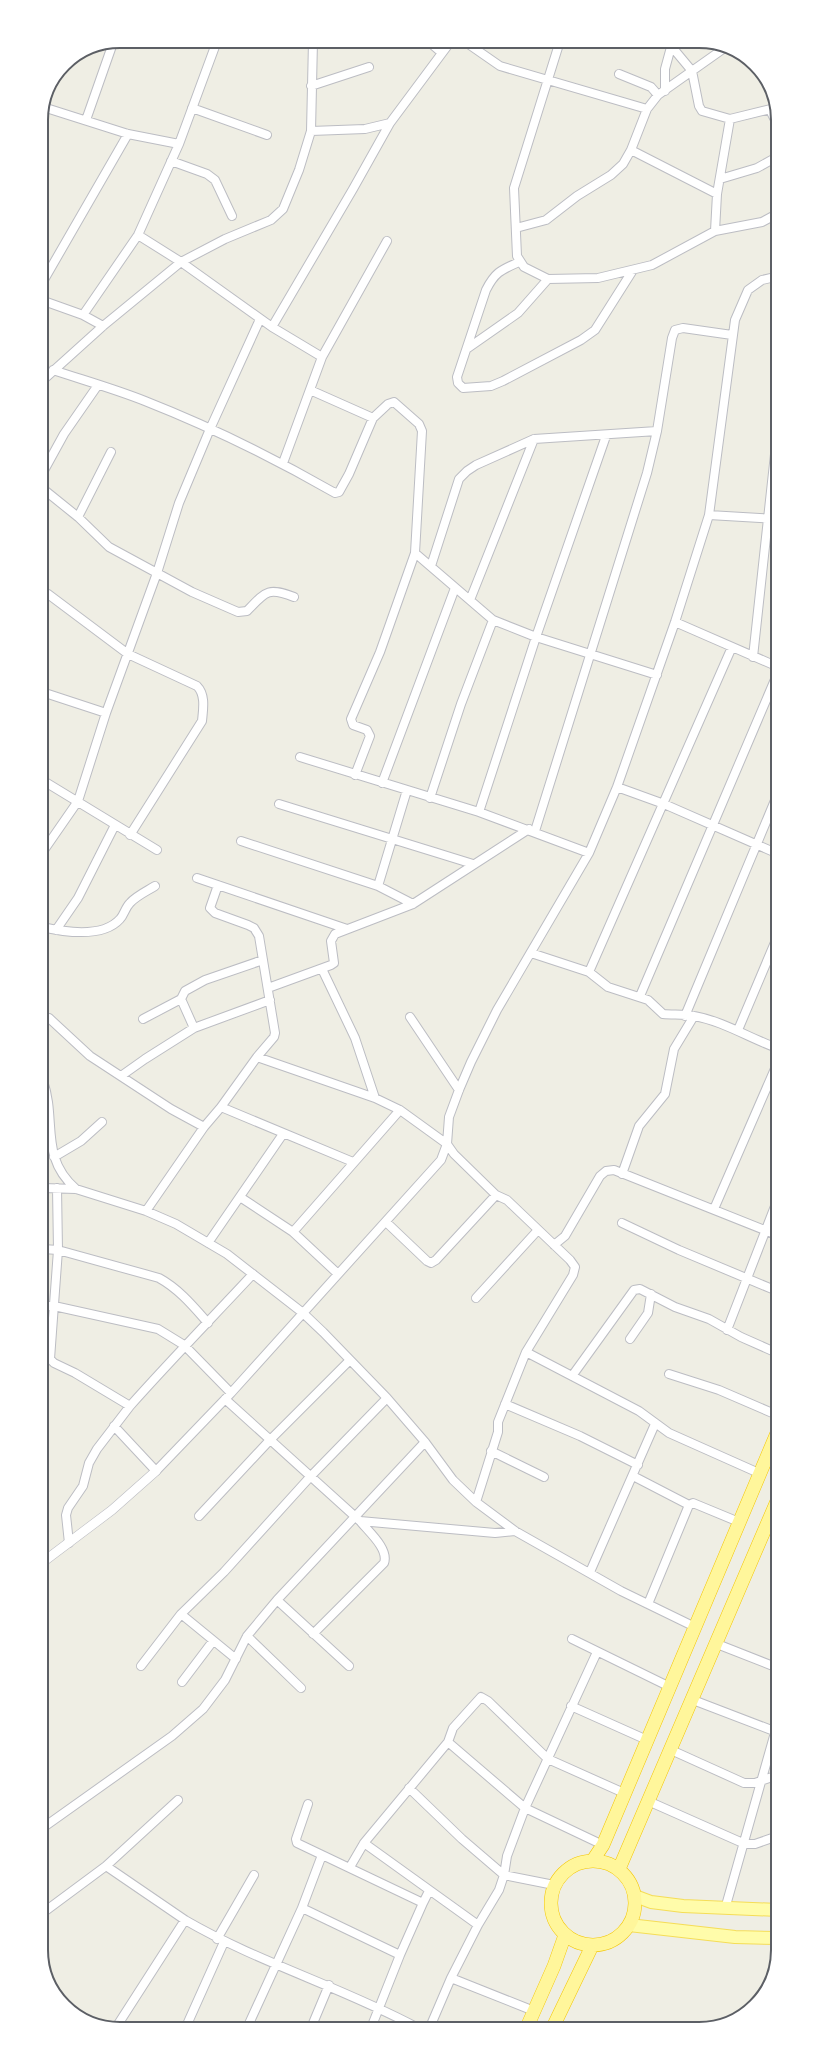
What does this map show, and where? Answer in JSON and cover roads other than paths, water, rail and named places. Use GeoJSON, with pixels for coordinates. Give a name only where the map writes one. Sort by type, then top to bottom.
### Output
{"type":"FeatureCollection","features":[{"type":"Feature","properties":{"kind":"highway"},"geometry":{"type":"LineString","coordinates":[[594,1860],[603,1845],[771,1448]]}},
{"type":"Feature","properties":{"kind":"highway"},"geometry":{"type":"LineString","coordinates":[[619,1869],[693,1700],[771,1515]]}},
{"type":"Feature","properties":{"kind":"highway"},"geometry":{"type":"LineString","coordinates":[[594,1860],[607,1863],[619,1869],[630,1881],[635,1896],[635,1911],[629,1925],[620,1936],[606,1943],[592,1946],[577,1942],[565,1935],[556,1924],[551,1912],[550,1898],[560,1875],[570,1867],[581,1862],[594,1860]]}},
{"type":"Feature","properties":{"kind":"highway"},"geometry":{"type":"LineString","coordinates":[[529,2022],[554,1966],[565,1935]]}},
{"type":"Feature","properties":{"kind":"highway"},"geometry":{"type":"LineString","coordinates":[[555,2022],[592,1946]]}},
{"type":"Feature","properties":{"kind":"main road"},"geometry":{"type":"LineString","coordinates":[[635,1896],[651,1902],[725,1909],[771,1910]]}},
{"type":"Feature","properties":{"kind":"main road"},"geometry":{"type":"LineString","coordinates":[[629,1925],[735,1937],[771,1938]]}},
{"type":"Feature","properties":{"kind":"street"},"geometry":{"type":"LineString","coordinates":[[83,316],[138,235],[178,144],[214,48]]}},
{"type":"Feature","properties":{"kind":"street"},"geometry":{"type":"LineString","coordinates":[[48,375],[103,326],[181,262],[226,239],[271,220],[283,208],[299,170],[311,130],[313,48]]}},
{"type":"Feature","properties":{"kind":"street"},"geometry":{"type":"LineString","coordinates":[[436,48],[442,53]]}},
{"type":"Feature","properties":{"kind":"street"},"geometry":{"type":"LineString","coordinates":[[272,327],[390,123],[446,48]]}},
{"type":"Feature","properties":{"kind":"street"},"geometry":{"type":"LineString","coordinates":[[474,48],[500,66],[647,109]]}},
{"type":"Feature","properties":{"kind":"street"},"geometry":{"type":"LineString","coordinates":[[558,48],[514,188],[517,256],[519,262],[524,267],[548,279],[598,278],[652,265],[715,231],[762,222],[771,217]]}},
{"type":"Feature","properties":{"kind":"street"},"geometry":{"type":"LineString","coordinates":[[662,93],[668,48]]}},
{"type":"Feature","properties":{"kind":"street"},"geometry":{"type":"LineString","coordinates":[[672,48],[692,71],[698,106],[702,111],[730,119],[770,110]]}},
{"type":"Feature","properties":{"kind":"street"},"geometry":{"type":"LineString","coordinates":[[86,120],[111,49]]}},
{"type":"Feature","properties":{"kind":"street"},"geometry":{"type":"LineString","coordinates":[[516,228],[550,217],[577,196],[611,175],[623,164],[631,150],[647,109],[662,93],[720,51]]}},
{"type":"Feature","properties":{"kind":"street"},"geometry":{"type":"LineString","coordinates":[[311,86],[369,67]]}},
{"type":"Feature","properties":{"kind":"street"},"geometry":{"type":"LineString","coordinates":[[619,74],[662,93]]}},
{"type":"Feature","properties":{"kind":"street"},"geometry":{"type":"LineString","coordinates":[[192,108],[267,135]]}},
{"type":"Feature","properties":{"kind":"street"},"geometry":{"type":"LineString","coordinates":[[49,109],[128,134],[178,144]]}},
{"type":"Feature","properties":{"kind":"street"},"geometry":{"type":"LineString","coordinates":[[715,231],[716,194],[730,119]]}},
{"type":"Feature","properties":{"kind":"street"},"geometry":{"type":"LineString","coordinates":[[311,130],[364,129],[390,123]]}},
{"type":"Feature","properties":{"kind":"street"},"geometry":{"type":"LineString","coordinates":[[48,273],[128,134]]}},
{"type":"Feature","properties":{"kind":"street"},"geometry":{"type":"LineString","coordinates":[[631,150],[716,194]]}},
{"type":"Feature","properties":{"kind":"street"},"geometry":{"type":"LineString","coordinates":[[720,179],[757,168],[771,160]]}},
{"type":"Feature","properties":{"kind":"street"},"geometry":{"type":"LineString","coordinates":[[171,161],[207,174],[215,180],[232,216]]}},
{"type":"Feature","properties":{"kind":"street"},"geometry":{"type":"LineString","coordinates":[[138,235],[181,262],[272,327],[322,357]]}},
{"type":"Feature","properties":{"kind":"street"},"geometry":{"type":"LineString","coordinates":[[283,463],[322,357],[388,241]]}},
{"type":"Feature","properties":{"kind":"street"},"geometry":{"type":"LineString","coordinates":[[519,262],[499,271],[493,277],[486,290],[468,348],[457,377],[458,383],[463,388],[491,386],[581,340],[595,330],[633,270]]}},
{"type":"Feature","properties":{"kind":"street"},"geometry":{"type":"LineString","coordinates":[[48,1558],[112,1510],[156,1471],[231,1393],[441,1160],[447,1144],[449,1117],[458,1090],[497,1010],[589,853],[617,787],[676,622],[709,515],[735,320],[748,290],[762,280],[771,278]]}},
{"type":"Feature","properties":{"kind":"street"},"geometry":{"type":"LineString","coordinates":[[468,348],[518,313],[548,279]]}},
{"type":"Feature","properties":{"kind":"street"},"geometry":{"type":"LineString","coordinates":[[48,303],[83,316],[103,326]]}},
{"type":"Feature","properties":{"kind":"street"},"geometry":{"type":"LineString","coordinates":[[48,844],[78,801],[106,713],[157,573],[179,502],[260,319]]}},
{"type":"Feature","properties":{"kind":"street"},"geometry":{"type":"LineString","coordinates":[[268,988],[322,969],[334,963],[331,941],[335,934],[413,904],[473,864],[532,830],[591,654],[647,473],[657,431],[672,338],[675,330],[683,328],[732,335]]}},
{"type":"Feature","properties":{"kind":"street"},"geometry":{"type":"LineString","coordinates":[[53,370],[145,401],[210,429],[283,463],[335,493],[339,492],[349,474],[373,418],[388,404],[394,402],[421,427],[415,554],[380,652],[351,719],[353,725],[367,730],[370,736],[355,774]]}},
{"type":"Feature","properties":{"kind":"street"},"geometry":{"type":"LineString","coordinates":[[48,463],[64,434],[98,385]]}},
{"type":"Feature","properties":{"kind":"street"},"geometry":{"type":"LineString","coordinates":[[310,390],[373,418]]}},
{"type":"Feature","properties":{"kind":"street"},"geometry":{"type":"LineString","coordinates":[[431,566],[459,480],[467,471],[476,465],[534,439],[606,436],[657,431]]}},
{"type":"Feature","properties":{"kind":"street"},"geometry":{"type":"LineString","coordinates":[[479,812],[536,637],[606,436]]}},
{"type":"Feature","properties":{"kind":"street"},"geometry":{"type":"LineString","coordinates":[[470,600],[534,439]]}},
{"type":"Feature","properties":{"kind":"street"},"geometry":{"type":"LineString","coordinates":[[78,517],[111,452]]}},
{"type":"Feature","properties":{"kind":"street"},"geometry":{"type":"LineString","coordinates":[[753,657],[771,486]]}},
{"type":"Feature","properties":{"kind":"street"},"geometry":{"type":"LineString","coordinates":[[48,493],[78,517],[109,547],[192,592],[238,612],[248,611],[268,592],[277,591],[294,597]]}},
{"type":"Feature","properties":{"kind":"street"},"geometry":{"type":"LineString","coordinates":[[709,515],[771,519]]}},
{"type":"Feature","properties":{"kind":"street"},"geometry":{"type":"LineString","coordinates":[[415,554],[493,620],[536,637],[657,675]]}},
{"type":"Feature","properties":{"kind":"street"},"geometry":{"type":"LineString","coordinates":[[382,783],[455,588]]}},
{"type":"Feature","properties":{"kind":"street"},"geometry":{"type":"LineString","coordinates":[[48,594],[128,654],[198,686],[202,696],[202,722],[130,835]]}},
{"type":"Feature","properties":{"kind":"street"},"geometry":{"type":"LineString","coordinates":[[430,798],[461,704],[493,620]]}},
{"type":"Feature","properties":{"kind":"street"},"geometry":{"type":"LineString","coordinates":[[676,622],[771,664]]}},
{"type":"Feature","properties":{"kind":"street"},"geometry":{"type":"LineString","coordinates":[[589,972],[732,647]]}},
{"type":"Feature","properties":{"kind":"street"},"geometry":{"type":"LineString","coordinates":[[640,996],[771,689]]}},
{"type":"Feature","properties":{"kind":"street"},"geometry":{"type":"LineString","coordinates":[[48,694],[106,713]]}},
{"type":"Feature","properties":{"kind":"street"},"geometry":{"type":"LineString","coordinates":[[300,757],[479,812],[532,830],[589,853]]}},
{"type":"Feature","properties":{"kind":"street"},"geometry":{"type":"LineString","coordinates":[[48,784],[130,835],[157,850]]}},
{"type":"Feature","properties":{"kind":"street"},"geometry":{"type":"LineString","coordinates":[[617,787],[664,804],[771,850]]}},
{"type":"Feature","properties":{"kind":"street"},"geometry":{"type":"LineString","coordinates":[[378,886],[407,790]]}},
{"type":"Feature","properties":{"kind":"street"},"geometry":{"type":"LineString","coordinates":[[279,804],[473,864]]}},
{"type":"Feature","properties":{"kind":"street"},"geometry":{"type":"LineString","coordinates":[[685,1016],[771,810]]}},
{"type":"Feature","properties":{"kind":"street"},"geometry":{"type":"LineString","coordinates":[[56,930],[78,898],[115,825]]}},
{"type":"Feature","properties":{"kind":"street"},"geometry":{"type":"LineString","coordinates":[[241,841],[378,886],[413,904]]}},
{"type":"Feature","properties":{"kind":"street"},"geometry":{"type":"LineString","coordinates":[[197,878],[347,929]]}},
{"type":"Feature","properties":{"kind":"street"},"geometry":{"type":"LineString","coordinates":[[48,928],[56,930],[101,930],[113,925],[121,919],[130,902],[155,886]]}},
{"type":"Feature","properties":{"kind":"street"},"geometry":{"type":"LineString","coordinates":[[146,1211],[204,1127],[221,1107],[275,1034],[258,936],[254,928],[215,913],[210,908],[218,886]]}},
{"type":"Feature","properties":{"kind":"street"},"geometry":{"type":"LineString","coordinates":[[738,1030],[771,952]]}},
{"type":"Feature","properties":{"kind":"street"},"geometry":{"type":"LineString","coordinates":[[531,953],[589,972],[608,987],[640,996],[648,1000],[663,1014],[694,1016],[738,1030],[756,1040],[771,1046]]}},
{"type":"Feature","properties":{"kind":"street"},"geometry":{"type":"LineString","coordinates":[[143,1019],[182,999],[185,991],[205,980],[263,960]]}},
{"type":"Feature","properties":{"kind":"street"},"geometry":{"type":"LineString","coordinates":[[322,969],[355,1038],[375,1098]]}},
{"type":"Feature","properties":{"kind":"street"},"geometry":{"type":"LineString","coordinates":[[182,999],[194,1028]]}},
{"type":"Feature","properties":{"kind":"street"},"geometry":{"type":"LineString","coordinates":[[121,1076],[144,1059],[194,1028],[270,1000]]}},
{"type":"Feature","properties":{"kind":"street"},"geometry":{"type":"LineString","coordinates":[[622,1174],[639,1126],[665,1094],[674,1050],[694,1016]]}},
{"type":"Feature","properties":{"kind":"street"},"geometry":{"type":"LineString","coordinates":[[410,1017],[458,1090]]}},
{"type":"Feature","properties":{"kind":"street"},"geometry":{"type":"LineString","coordinates":[[48,1018],[90,1056],[204,1127]]}},
{"type":"Feature","properties":{"kind":"street"},"geometry":{"type":"LineString","coordinates":[[257,1057],[375,1098],[400,1110],[447,1144],[454,1154],[496,1195],[507,1200],[575,1267],[573,1275],[536,1333],[526,1352],[498,1422],[498,1432],[476,1502]]}},
{"type":"Feature","properties":{"kind":"street"},"geometry":{"type":"LineString","coordinates":[[714,1209],[771,1078]]}},
{"type":"Feature","properties":{"kind":"street"},"geometry":{"type":"LineString","coordinates":[[221,1107],[353,1162]]}},
{"type":"Feature","properties":{"kind":"street"},"geometry":{"type":"LineString","coordinates":[[293,1232],[400,1110]]}},
{"type":"Feature","properties":{"kind":"street"},"geometry":{"type":"LineString","coordinates":[[54,1157],[81,1141],[102,1122]]}},
{"type":"Feature","properties":{"kind":"street"},"geometry":{"type":"LineString","coordinates":[[48,1128],[50,1142],[58,1168],[65,1180],[76,1189]]}},
{"type":"Feature","properties":{"kind":"street"},"geometry":{"type":"LineString","coordinates":[[208,1243],[283,1134]]}},
{"type":"Feature","properties":{"kind":"street"},"geometry":{"type":"LineString","coordinates":[[554,1245],[565,1236],[600,1176],[606,1171],[614,1170],[771,1233]]}},
{"type":"Feature","properties":{"kind":"street"},"geometry":{"type":"LineString","coordinates":[[48,1188],[76,1189],[146,1211],[176,1224],[208,1243],[253,1274],[303,1313],[387,1398],[425,1442],[453,1480],[476,1502],[515,1531],[648,1604],[695,1627]]}},
{"type":"Feature","properties":{"kind":"street"},"geometry":{"type":"LineString","coordinates":[[48,1347],[54,1306],[58,1250],[57,1188]]}},
{"type":"Feature","properties":{"kind":"street"},"geometry":{"type":"LineString","coordinates":[[386,1222],[427,1261],[431,1262],[436,1260],[496,1195]]}},
{"type":"Feature","properties":{"kind":"street"},"geometry":{"type":"LineString","coordinates":[[240,1198],[293,1232],[338,1274]]}},
{"type":"Feature","properties":{"kind":"street"},"geometry":{"type":"LineString","coordinates":[[727,1330],[771,1214]]}},
{"type":"Feature","properties":{"kind":"street"},"geometry":{"type":"LineString","coordinates":[[622,1223],[679,1250],[771,1288]]}},
{"type":"Feature","properties":{"kind":"street"},"geometry":{"type":"LineString","coordinates":[[476,1298],[538,1230]]}},
{"type":"Feature","properties":{"kind":"street"},"geometry":{"type":"LineString","coordinates":[[48,1249],[58,1250],[159,1278],[172,1285],[184,1296],[208,1323]]}},
{"type":"Feature","properties":{"kind":"street"},"geometry":{"type":"LineString","coordinates":[[69,1542],[66,1516],[68,1508],[81,1490],[89,1463],[97,1449],[130,1406],[184,1345],[208,1323],[253,1274]]}},
{"type":"Feature","properties":{"kind":"street"},"geometry":{"type":"LineString","coordinates":[[572,1376],[634,1290],[640,1290],[675,1307],[709,1319],[727,1330],[771,1350]]}},
{"type":"Feature","properties":{"kind":"street"},"geometry":{"type":"LineString","coordinates":[[630,1339],[648,1313],[650,1294]]}},
{"type":"Feature","properties":{"kind":"street"},"geometry":{"type":"LineString","coordinates":[[48,1306],[54,1306],[158,1329],[184,1345],[231,1393]]}},
{"type":"Feature","properties":{"kind":"street"},"geometry":{"type":"LineString","coordinates":[[526,1352],[639,1411],[669,1433],[761,1474]]}},
{"type":"Feature","properties":{"kind":"street"},"geometry":{"type":"LineString","coordinates":[[199,1516],[350,1360]]}},
{"type":"Feature","properties":{"kind":"street"},"geometry":{"type":"LineString","coordinates":[[48,1362],[75,1373],[130,1406]]}},
{"type":"Feature","properties":{"kind":"street"},"geometry":{"type":"LineString","coordinates":[[669,1374],[719,1390],[771,1412]]}},
{"type":"Feature","properties":{"kind":"street"},"geometry":{"type":"LineString","coordinates":[[141,1666],[181,1614],[224,1572],[310,1477],[387,1398]]}},
{"type":"Feature","properties":{"kind":"street"},"geometry":{"type":"LineString","coordinates":[[225,1399],[358,1519],[384,1551],[386,1558],[384,1563],[313,1634]]}},
{"type":"Feature","properties":{"kind":"street"},"geometry":{"type":"LineString","coordinates":[[505,1404],[580,1436],[638,1465]]}},
{"type":"Feature","properties":{"kind":"street"},"geometry":{"type":"LineString","coordinates":[[590,1572],[656,1424]]}},
{"type":"Feature","properties":{"kind":"street"},"geometry":{"type":"LineString","coordinates":[[114,1426],[156,1471]]}},
{"type":"Feature","properties":{"kind":"street"},"geometry":{"type":"LineString","coordinates":[[48,1824],[172,1736],[203,1709],[225,1680],[248,1636],[277,1600],[358,1519],[425,1442]]}},
{"type":"Feature","properties":{"kind":"street"},"geometry":{"type":"LineString","coordinates":[[492,1451],[544,1477]]}},
{"type":"Feature","properties":{"kind":"street"},"geometry":{"type":"LineString","coordinates":[[633,1476],[689,1505],[693,1503],[740,1522]]}},
{"type":"Feature","properties":{"kind":"street"},"geometry":{"type":"LineString","coordinates":[[648,1604],[689,1505]]}},
{"type":"Feature","properties":{"kind":"street"},"geometry":{"type":"LineString","coordinates":[[358,1519],[495,1533],[515,1531]]}},
{"type":"Feature","properties":{"kind":"street"},"geometry":{"type":"LineString","coordinates":[[277,1600],[349,1666]]}},
{"type":"Feature","properties":{"kind":"street"},"geometry":{"type":"LineString","coordinates":[[181,1614],[236,1660]]}},
{"type":"Feature","properties":{"kind":"street"},"geometry":{"type":"LineString","coordinates":[[248,1636],[301,1688]]}},
{"type":"Feature","properties":{"kind":"street"},"geometry":{"type":"LineString","coordinates":[[572,1639],[670,1687]]}},
{"type":"Feature","properties":{"kind":"street"},"geometry":{"type":"LineString","coordinates":[[182,1682],[213,1641]]}},
{"type":"Feature","properties":{"kind":"street"},"geometry":{"type":"LineString","coordinates":[[717,1644],[771,1665]]}},
{"type":"Feature","properties":{"kind":"street"},"geometry":{"type":"LineString","coordinates":[[433,2022],[451,1978],[478,1924],[499,1890],[504,1874],[507,1856],[525,1808],[597,1652]]}},
{"type":"Feature","properties":{"kind":"street"},"geometry":{"type":"LineString","coordinates":[[350,1867],[364,1844],[448,1742],[453,1728],[481,1698],[484,1698],[548,1759],[624,1793]]}},
{"type":"Feature","properties":{"kind":"street"},"geometry":{"type":"LineString","coordinates":[[693,1700],[771,1730]]}},
{"type":"Feature","properties":{"kind":"street"},"geometry":{"type":"LineString","coordinates":[[571,1706],[647,1740]]}},
{"type":"Feature","properties":{"kind":"street"},"geometry":{"type":"LineString","coordinates":[[448,1742],[525,1808],[603,1845]]}},
{"type":"Feature","properties":{"kind":"street"},"geometry":{"type":"LineString","coordinates":[[725,1909],[745,1844],[771,1743]]}},
{"type":"Feature","properties":{"kind":"street"},"geometry":{"type":"LineString","coordinates":[[671,1750],[744,1783],[755,1783],[771,1777]]}},
{"type":"Feature","properties":{"kind":"street"},"geometry":{"type":"LineString","coordinates":[[409,1788],[462,1839],[504,1874],[554,1886]]}},
{"type":"Feature","properties":{"kind":"street"},"geometry":{"type":"LineString","coordinates":[[48,1909],[106,1866],[178,1800]]}},
{"type":"Feature","properties":{"kind":"street"},"geometry":{"type":"LineString","coordinates":[[648,1802],[745,1844],[755,1844],[771,1838]]}},
{"type":"Feature","properties":{"kind":"street"},"geometry":{"type":"LineString","coordinates":[[308,1804],[296,1841],[299,1844],[423,1903]]}},
{"type":"Feature","properties":{"kind":"street"},"geometry":{"type":"LineString","coordinates":[[364,1844],[478,1924]]}},
{"type":"Feature","properties":{"kind":"street"},"geometry":{"type":"LineString","coordinates":[[250,2022],[302,1908],[322,1855]]}},
{"type":"Feature","properties":{"kind":"street"},"geometry":{"type":"LineString","coordinates":[[106,1866],[185,1920],[221,1941],[329,1985],[407,2022]]}},
{"type":"Feature","properties":{"kind":"street"},"geometry":{"type":"LineString","coordinates":[[187,2022],[221,1941],[254,1875]]}},
{"type":"Feature","properties":{"kind":"street"},"geometry":{"type":"LineString","coordinates":[[374,2022],[400,1954],[429,1891]]}},
{"type":"Feature","properties":{"kind":"street"},"geometry":{"type":"LineString","coordinates":[[302,1908],[400,1954]]}},
{"type":"Feature","properties":{"kind":"street"},"geometry":{"type":"LineString","coordinates":[[119,2022],[185,1920]]}},
{"type":"Feature","properties":{"kind":"street"},"geometry":{"type":"LineString","coordinates":[[451,1978],[534,2011]]}},
{"type":"Feature","properties":{"kind":"street"},"geometry":{"type":"LineString","coordinates":[[314,2022],[329,1985]]}}]}
